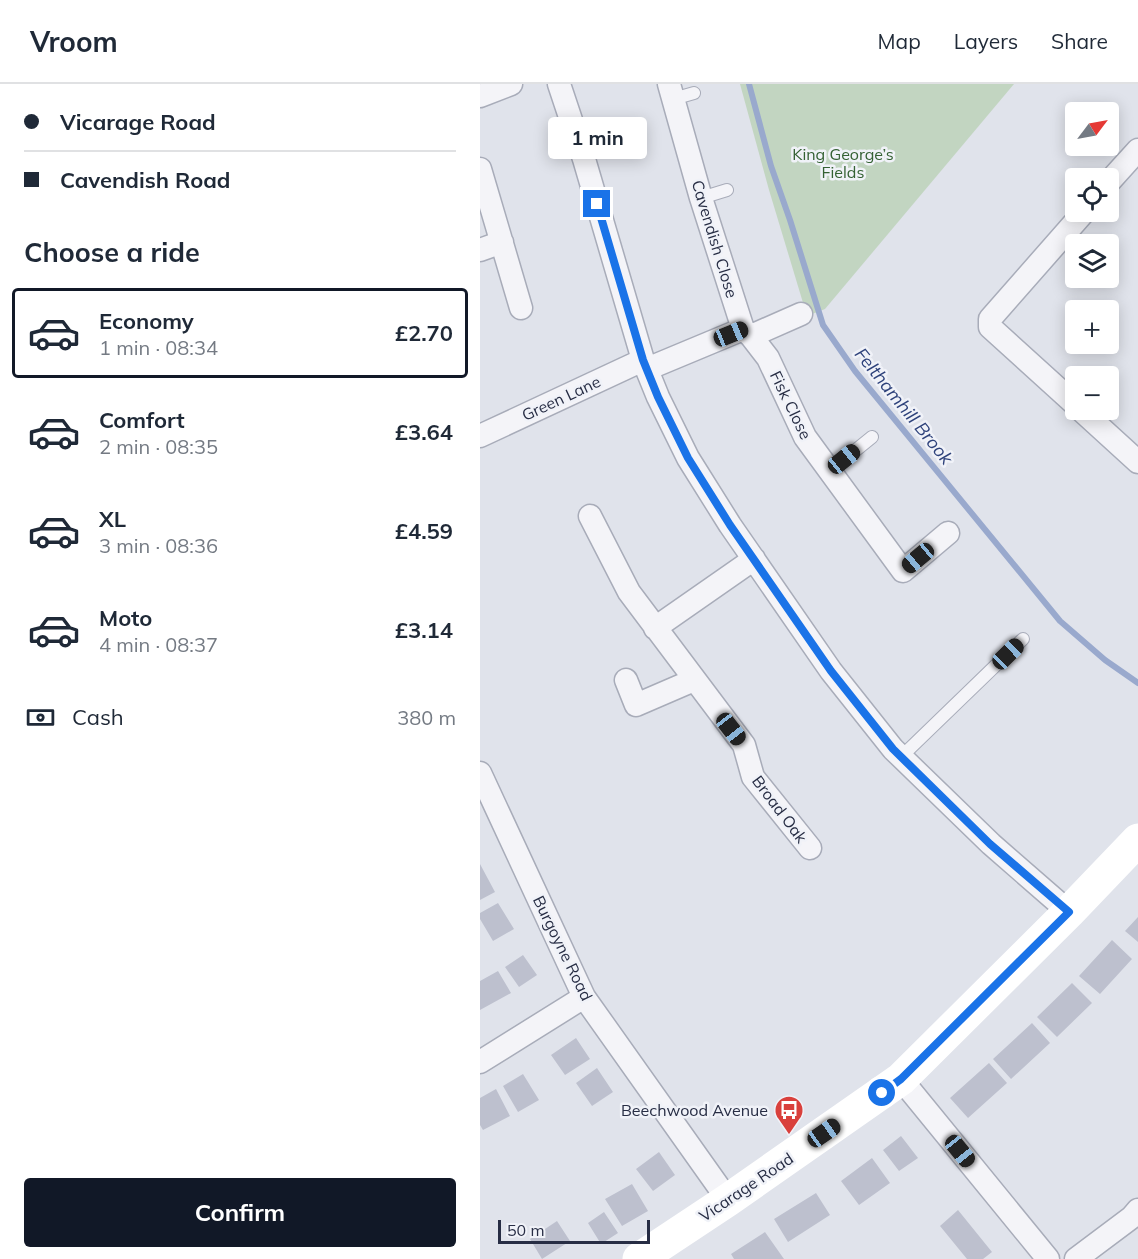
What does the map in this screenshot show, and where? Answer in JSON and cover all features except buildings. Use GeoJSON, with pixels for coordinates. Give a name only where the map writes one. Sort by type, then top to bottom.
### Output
{"type":"FeatureCollection","features":[{"type":"Feature","properties":{"kind":"street"},"geometry":{"type":"LineString","coordinates":[[480,96],[511,84]]}},
{"type":"Feature","properties":{"kind":"street"},"geometry":{"type":"LineString","coordinates":[[559,84],[584,159],[645,365],[688,458],[730,525],[831,671],[893,749],[990,844],[1069,912]]}},
{"type":"Feature","properties":{"kind":"street","name":"Cavendish Close"},"geometry":{"type":"LineString","coordinates":[[679,92],[701,198],[747,332]]}},
{"type":"Feature","properties":{"kind":"street"},"geometry":{"type":"LineString","coordinates":[[1119,171],[1138,150]]}},
{"type":"Feature","properties":{"kind":"street"},"geometry":{"type":"LineString","coordinates":[[480,170],[521,308]]}},
{"type":"Feature","properties":{"kind":"street"},"geometry":{"type":"LineString","coordinates":[[1065,395],[990,327],[990,319],[1075,222]]}},
{"type":"Feature","properties":{"kind":"street"},"geometry":{"type":"LineString","coordinates":[[480,249],[502,242]]}},
{"type":"Feature","properties":{"kind":"street"},"geometry":{"type":"LineString","coordinates":[[645,365],[801,314]]}},
{"type":"Feature","properties":{"kind":"street","name":"Fisk Close"},"geometry":{"type":"LineString","coordinates":[[747,332],[768,358],[805,437],[903,571],[948,533]]}},
{"type":"Feature","properties":{"kind":"street","name":"Green Lane"},"geometry":{"type":"LineString","coordinates":[[480,436],[645,365]]}},
{"type":"Feature","properties":{"kind":"street"},"geometry":{"type":"LineString","coordinates":[[1092,420],[1138,462]]}},
{"type":"Feature","properties":{"kind":"street","name":"Broad Oak"},"geometry":{"type":"LineString","coordinates":[[590,516],[628,592],[744,745],[753,777],[810,848]]}},
{"type":"Feature","properties":{"kind":"street"},"geometry":{"type":"LineString","coordinates":[[655,628],[754,559]]}},
{"type":"Feature","properties":{"kind":"street"},"geometry":{"type":"LineString","coordinates":[[626,680],[636,705],[694,680]]}},
{"type":"Feature","properties":{"kind":"street","name":"Burgoyne Road"},"geometry":{"type":"LineString","coordinates":[[480,773],[584,997],[728,1200]]}},
{"type":"Feature","properties":{"kind":"street","name":"Vicarage Road"},"geometry":{"type":"LineString","coordinates":[[644,1257],[901,1079],[1138,840]]}},
{"type":"Feature","properties":{"kind":"street"},"geometry":{"type":"LineString","coordinates":[[480,1062],[584,997]]}},
{"type":"Feature","properties":{"kind":"street"},"geometry":{"type":"LineString","coordinates":[[901,1079],[1048,1259]]}},
{"type":"Feature","properties":{"kind":"street"},"geometry":{"type":"LineString","coordinates":[[1076,1259],[1138,1210]]}},
{"type":"Feature","properties":{"kind":"lane"},"geometry":{"type":"LineString","coordinates":[[701,198],[727,190]]}},
{"type":"Feature","properties":{"kind":"lane"},"geometry":{"type":"LineString","coordinates":[[830,471],[872,437]]}},
{"type":"Feature","properties":{"kind":"lane"},"geometry":{"type":"LineString","coordinates":[[901,757],[1023,639]]}},
{"type":"Feature","properties":{"kind":"green space","name":"King George’s Fields"},"geometry":{"type":"Polygon","coordinates":[[[740,84],[1014,84],[825,309],[807,316],[740,84]]]}},
{"type":"Feature","properties":{"kind":"waterway","name":"Felthamhill Brook"},"geometry":{"type":"LineString","coordinates":[[749,84],[771,166],[823,325],[855,371],[1060,621],[1105,660],[1138,683]]}},
{"type":"Feature","properties":{"kind":"place","name":"Beechwood Avenue"},"geometry":{"type":"Point","coordinates":[789,1136]}},
{"type":"Feature","properties":{"kind":"route"},"geometry":{"type":"LineString","coordinates":[[597,204],[643,360],[658,397],[688,458],[730,525],[831,671],[893,749],[990,844],[1069,912],[901,1079],[882,1093]]}}]}
